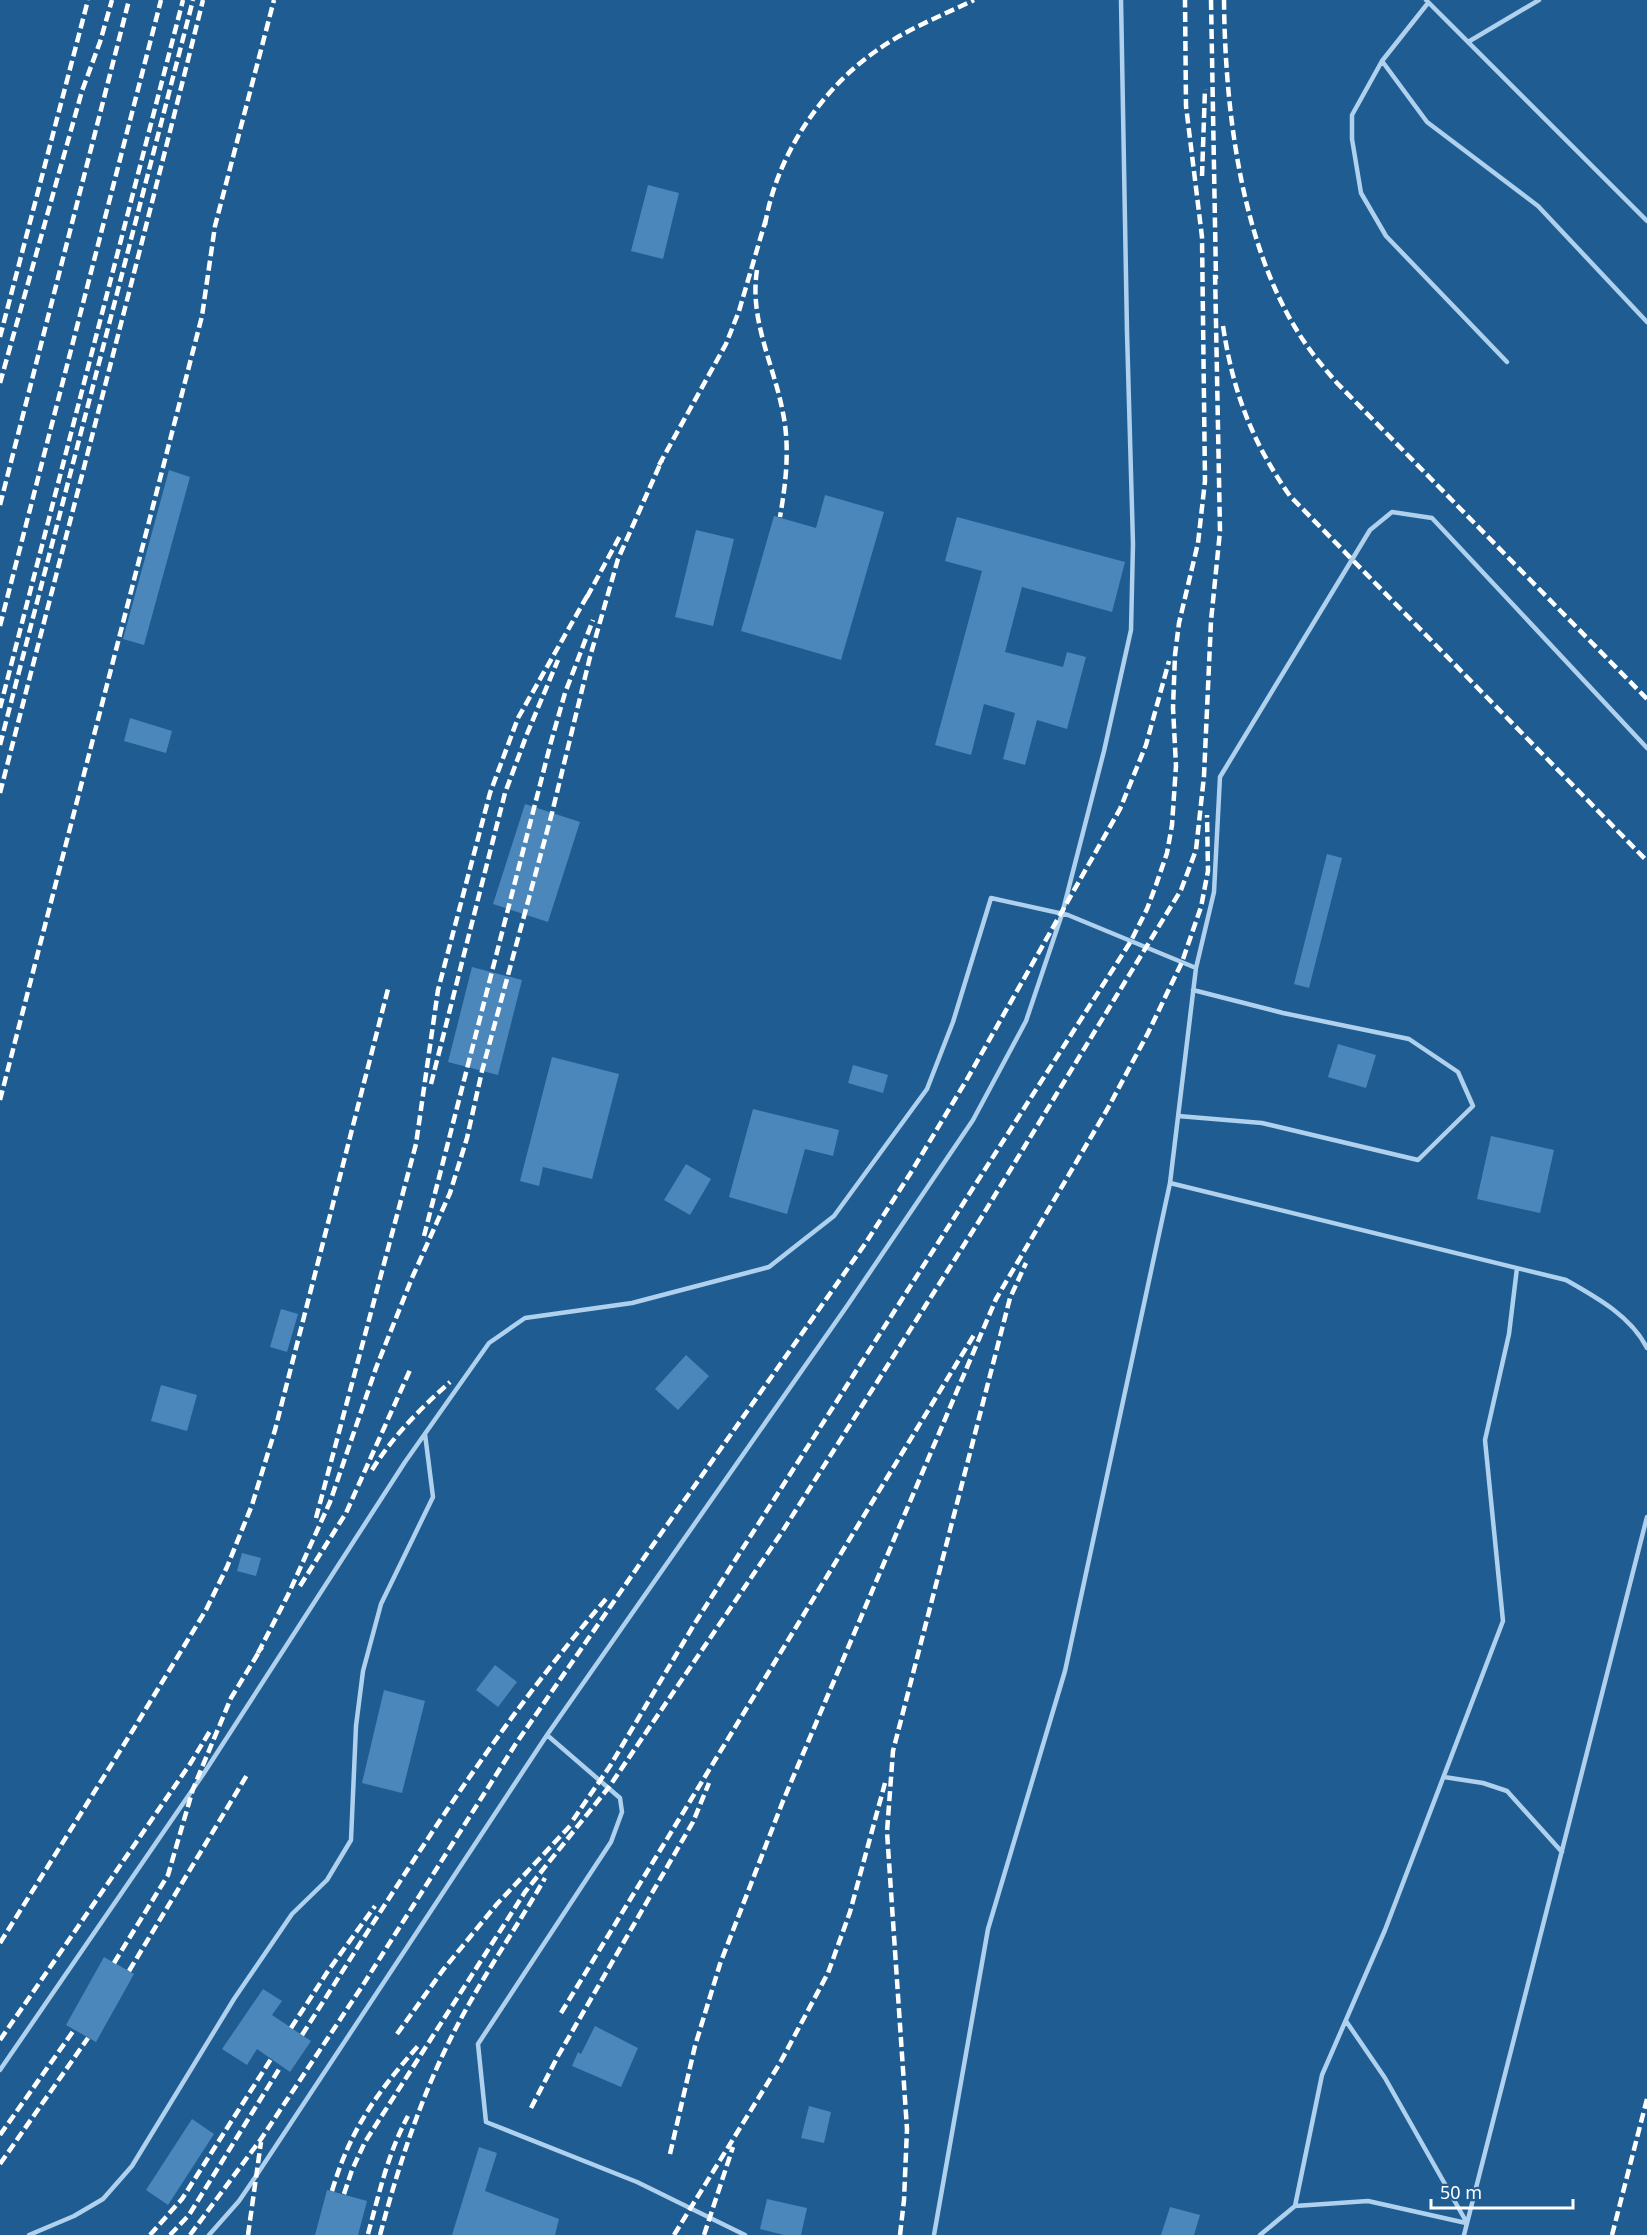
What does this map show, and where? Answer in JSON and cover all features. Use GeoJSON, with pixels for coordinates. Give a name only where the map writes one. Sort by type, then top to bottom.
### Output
{"type":"FeatureCollection","features":[{"type":"Feature","properties":{"kind":"lane"},"geometry":{"type":"LineString","coordinates":[[209,2235],[239,2201],[547,1735],[847,1306],[973,1120],[1026,1021],[1062,914],[1104,751],[1131,630],[1133,544],[1126,321],[1121,0]]}},
{"type":"Feature","properties":{"kind":"lane"},"geometry":{"type":"LineString","coordinates":[[1468,42],[1539,0]]}},
{"type":"Feature","properties":{"kind":"lane"},"geometry":{"type":"LineString","coordinates":[[1507,362],[1386,236],[1361,193],[1352,140],[1352,115],[1382,61],[1427,1],[1647,221]]}},
{"type":"Feature","properties":{"kind":"lane"},"geometry":{"type":"LineString","coordinates":[[1382,61],[1426,122],[1538,206],[1647,322]]}},
{"type":"Feature","properties":{"kind":"lane"},"geometry":{"type":"LineString","coordinates":[[934,2235],[988,1929],[1065,1671],[1170,1183],[1196,968],[1214,892],[1220,777],[1370,530],[1392,512],[1432,518],[1647,748]]}},
{"type":"Feature","properties":{"kind":"lane"},"geometry":{"type":"LineString","coordinates":[[0,2070],[204,1773],[425,1433],[489,1343],[525,1318],[632,1303],[769,1267],[834,1216],[927,1089],[953,1022],[991,898],[1062,914],[1196,968]]}},
{"type":"Feature","properties":{"kind":"lane"},"geometry":{"type":"LineString","coordinates":[[1178,1116],[1262,1123],[1418,1160],[1473,1106],[1458,1072],[1409,1039],[1283,1013],[1193,990]]}},
{"type":"Feature","properties":{"kind":"lane"},"geometry":{"type":"LineString","coordinates":[[1170,1183],[1566,1280],[1604,1301],[1641,1337],[1647,1348]]}},
{"type":"Feature","properties":{"kind":"lane"},"geometry":{"type":"LineString","coordinates":[[1295,2206],[1322,2075],[1385,1930],[1503,1621],[1485,1440],[1509,1334],[1517,1268]]}},
{"type":"Feature","properties":{"kind":"lane"},"geometry":{"type":"LineString","coordinates":[[29,2235],[74,2216],[103,2199],[132,2166],[234,1999],[292,1914],[327,1880],[351,1840],[356,1726],[363,1671],[381,1604],[433,1497],[425,1433]]}},
{"type":"Feature","properties":{"kind":"lane"},"geometry":{"type":"LineString","coordinates":[[1464,2235],[1647,1518]]}},
{"type":"Feature","properties":{"kind":"lane"},"geometry":{"type":"LineString","coordinates":[[547,1735],[620,1798],[622,1812],[611,1842],[478,2044],[486,2122],[637,2182],[745,2235]]}},
{"type":"Feature","properties":{"kind":"lane"},"geometry":{"type":"LineString","coordinates":[[1444,1777],[1483,1783],[1507,1791],[1562,1852]]}},
{"type":"Feature","properties":{"kind":"lane"},"geometry":{"type":"LineString","coordinates":[[1346,2021],[1385,2078],[1467,2223]]}},
{"type":"Feature","properties":{"kind":"lane"},"geometry":{"type":"LineString","coordinates":[[1260,2235],[1295,2206],[1368,2201],[1467,2223]]}},
{"type":"Feature","properties":{"kind":"building"},"geometry":{"type":"Polygon","coordinates":[[[648,185],[679,193],[663,259],[631,251],[648,185]]]}},
{"type":"Feature","properties":{"kind":"building"},"geometry":{"type":"Polygon","coordinates":[[[169,470],[190,477],[144,645],[123,639],[169,470]]]}},
{"type":"Feature","properties":{"kind":"building"},"geometry":{"type":"Polygon","coordinates":[[[825,495],[884,512],[841,660],[741,631],[774,516],[816,528],[825,495]]]}},
{"type":"Feature","properties":{"kind":"building"},"geometry":{"type":"Polygon","coordinates":[[[957,517],[1125,562],[1112,612],[1022,587],[1005,652],[1063,667],[1067,652],[1086,657],[1067,729],[1037,720],[1025,765],[1003,759],[1015,713],[984,704],[971,755],[935,745],[982,571],[945,561],[957,517]]]}},
{"type":"Feature","properties":{"kind":"building"},"geometry":{"type":"Polygon","coordinates":[[[696,530],[734,539],[713,626],[675,617],[696,530]]]}},
{"type":"Feature","properties":{"kind":"building"},"geometry":{"type":"Polygon","coordinates":[[[130,718],[172,731],[166,753],[124,741],[130,718]]]}},
{"type":"Feature","properties":{"kind":"building"},"geometry":{"type":"Polygon","coordinates":[[[525,804],[580,822],[548,922],[493,904],[525,804]]]}},
{"type":"Feature","properties":{"kind":"building"},"geometry":{"type":"Polygon","coordinates":[[[1327,854],[1342,858],[1309,988],[1294,984],[1327,854]]]}},
{"type":"Feature","properties":{"kind":"building"},"geometry":{"type":"Polygon","coordinates":[[[472,967],[522,980],[498,1075],[448,1062],[472,967]]]}},
{"type":"Feature","properties":{"kind":"building"},"geometry":{"type":"Polygon","coordinates":[[[1338,1044],[1376,1055],[1366,1088],[1328,1077],[1338,1044]]]}},
{"type":"Feature","properties":{"kind":"building"},"geometry":{"type":"Polygon","coordinates":[[[552,1057],[619,1074],[592,1179],[543,1167],[539,1186],[520,1181],[552,1057]]]}},
{"type":"Feature","properties":{"kind":"building"},"geometry":{"type":"Polygon","coordinates":[[[853,1065],[888,1075],[883,1093],[848,1083],[853,1065]]]}},
{"type":"Feature","properties":{"kind":"building"},"geometry":{"type":"Polygon","coordinates":[[[753,1109],[839,1130],[833,1156],[805,1149],[787,1214],[729,1197],[753,1109]]]}},
{"type":"Feature","properties":{"kind":"building"},"geometry":{"type":"Polygon","coordinates":[[[1491,1136],[1554,1150],[1540,1213],[1477,1199],[1491,1136]]]}},
{"type":"Feature","properties":{"kind":"building"},"geometry":{"type":"Polygon","coordinates":[[[686,1164],[711,1179],[690,1215],[664,1200],[686,1164]]]}},
{"type":"Feature","properties":{"kind":"building"},"geometry":{"type":"Polygon","coordinates":[[[281,1309],[298,1314],[287,1352],[270,1347],[281,1309]]]}},
{"type":"Feature","properties":{"kind":"building"},"geometry":{"type":"Polygon","coordinates":[[[686,1355],[709,1376],[678,1410],[655,1389],[686,1355]]]}},
{"type":"Feature","properties":{"kind":"building"},"geometry":{"type":"Polygon","coordinates":[[[161,1385],[197,1395],[187,1431],[151,1421],[161,1385]]]}},
{"type":"Feature","properties":{"kind":"building"},"geometry":{"type":"Polygon","coordinates":[[[242,1553],[261,1558],[256,1576],[237,1571],[242,1553]]]}},
{"type":"Feature","properties":{"kind":"building"},"geometry":{"type":"Polygon","coordinates":[[[495,1665],[517,1682],[498,1707],[476,1690],[495,1665]]]}},
{"type":"Feature","properties":{"kind":"building"},"geometry":{"type":"Polygon","coordinates":[[[384,1690],[425,1701],[402,1793],[362,1783],[384,1690]]]}},
{"type":"Feature","properties":{"kind":"building"},"geometry":{"type":"Polygon","coordinates":[[[104,1957],[134,1974],[96,2042],[66,2025],[104,1957]]]}},
{"type":"Feature","properties":{"kind":"building"},"geometry":{"type":"Polygon","coordinates":[[[263,1989],[282,2001],[272,2015],[311,2041],[290,2072],[257,2049],[247,2065],[222,2049],[263,1989]]]}},
{"type":"Feature","properties":{"kind":"building"},"geometry":{"type":"Polygon","coordinates":[[[595,2026],[638,2048],[621,2087],[572,2066],[578,2052],[581,2054],[595,2026]]]}},
{"type":"Feature","properties":{"kind":"building"},"geometry":{"type":"Polygon","coordinates":[[[809,2106],[831,2112],[824,2143],[801,2138],[809,2106]]]}},
{"type":"Feature","properties":{"kind":"building"},"geometry":{"type":"Polygon","coordinates":[[[192,2119],[214,2134],[168,2205],[146,2190],[192,2119]]]}},
{"type":"Feature","properties":{"kind":"building"},"geometry":{"type":"Polygon","coordinates":[[[479,2147],[497,2153],[485,2191],[559,2219],[555,2235],[452,2235],[479,2147]]]}},
{"type":"Feature","properties":{"kind":"building"},"geometry":{"type":"Polygon","coordinates":[[[327,2190],[367,2201],[358,2235],[315,2235],[327,2190]]]}},
{"type":"Feature","properties":{"kind":"building"},"geometry":{"type":"Polygon","coordinates":[[[767,2199],[807,2208],[801,2235],[784,2235],[760,2229],[767,2199]]]}},
{"type":"Feature","properties":{"kind":"building"},"geometry":{"type":"Polygon","coordinates":[[[1170,2207],[1200,2215],[1194,2235],[1161,2235],[1170,2207]]]}},
{"type":"Feature","properties":{"kind":"railway"},"geometry":{"type":"LineString","coordinates":[[0,337],[88,0]]}},
{"type":"Feature","properties":{"kind":"railway"},"geometry":{"type":"LineString","coordinates":[[0,383],[82,91],[112,0]]}},
{"type":"Feature","properties":{"kind":"railway"},"geometry":{"type":"LineString","coordinates":[[0,505],[129,0]]}},
{"type":"Feature","properties":{"kind":"railway"},"geometry":{"type":"LineString","coordinates":[[0,626],[161,0]]}},
{"type":"Feature","properties":{"kind":"railway"},"geometry":{"type":"LineString","coordinates":[[0,708],[183,0]]}},
{"type":"Feature","properties":{"kind":"railway"},"geometry":{"type":"LineString","coordinates":[[0,745],[193,0]]}},
{"type":"Feature","properties":{"kind":"railway"},"geometry":{"type":"LineString","coordinates":[[0,793],[203,0]]}},
{"type":"Feature","properties":{"kind":"railway"},"geometry":{"type":"LineString","coordinates":[[0,1100],[202,316],[215,226],[274,0]]}},
{"type":"Feature","properties":{"kind":"railway"},"geometry":{"type":"LineString","coordinates":[[765,225],[779,175],[790,150],[819,105],[837,85],[887,43],[974,0]]}},
{"type":"Feature","properties":{"kind":"railway"},"geometry":{"type":"LineString","coordinates":[[573,1820],[610,1766],[695,1623],[1131,941],[1147,909],[1167,853],[1172,825],[1176,766],[1173,708],[1175,655],[1179,623],[1198,543],[1205,481],[1202,237],[1186,106],[1185,0]]}},
{"type":"Feature","properties":{"kind":"railway"},"geometry":{"type":"LineString","coordinates":[[1211,0],[1216,279]]}},
{"type":"Feature","properties":{"kind":"railway"},"geometry":{"type":"LineString","coordinates":[[1224,0],[1228,86],[1233,131],[1251,221],[1282,303],[1303,340],[1337,383],[1647,699]]}},
{"type":"Feature","properties":{"kind":"railway"},"geometry":{"type":"LineString","coordinates":[[1202,176],[1205,89]]}},
{"type":"Feature","properties":{"kind":"railway"},"geometry":{"type":"LineString","coordinates":[[659,465],[726,344],[739,311],[766,219]]}},
{"type":"Feature","properties":{"kind":"railway"},"geometry":{"type":"LineString","coordinates":[[757,270],[755,289],[759,325],[779,395],[785,426],[786,465],[780,517]]}},
{"type":"Feature","properties":{"kind":"railway"},"geometry":{"type":"LineString","coordinates":[[344,2194],[365,2142],[525,1892],[609,1787],[782,1532],[981,1218],[1181,890],[1196,850],[1204,776],[1211,621],[1220,531],[1215,271]]}},
{"type":"Feature","properties":{"kind":"railway"},"geometry":{"type":"LineString","coordinates":[[1223,326],[1232,373],[1246,416],[1265,456],[1290,496],[1647,861]]}},
{"type":"Feature","properties":{"kind":"railway"},"geometry":{"type":"LineString","coordinates":[[258,1653],[288,1595],[330,1502],[376,1368],[412,1278],[450,1193],[467,1138],[482,1071],[552,813],[590,657],[618,559],[662,460]]}},
{"type":"Feature","properties":{"kind":"railway"},"geometry":{"type":"LineString","coordinates":[[587,597],[620,536]]}},
{"type":"Feature","properties":{"kind":"railway"},"geometry":{"type":"LineString","coordinates":[[316,1518],[416,1144],[438,990],[490,793],[518,718],[590,591]]}},
{"type":"Feature","properties":{"kind":"railway"},"geometry":{"type":"LineString","coordinates":[[424,1236],[551,742],[565,693],[593,620]]}},
{"type":"Feature","properties":{"kind":"railway"},"geometry":{"type":"LineString","coordinates":[[431,1084],[505,793],[558,660]]}},
{"type":"Feature","properties":{"kind":"railway"},"geometry":{"type":"LineString","coordinates":[[190,2235],[261,2139],[361,1988],[515,1745],[865,1244],[910,1174],[966,1081],[1120,809],[1146,745],[1169,661]]}},
{"type":"Feature","properties":{"kind":"railway"},"geometry":{"type":"LineString","coordinates":[[670,2154],[695,2046],[720,1964],[783,1801],[996,1299],[1108,1108],[1182,962],[1201,907],[1208,871],[1207,815]]}},
{"type":"Feature","properties":{"kind":"railway"},"geometry":{"type":"LineString","coordinates":[[0,1943],[206,1610],[227,1567],[252,1505],[275,1430],[388,989]]}},
{"type":"Feature","properties":{"kind":"railway"},"geometry":{"type":"LineString","coordinates":[[900,2235],[907,2129],[887,1832],[893,1751],[1010,1298],[1026,1263]]}},
{"type":"Feature","properties":{"kind":"railway"},"geometry":{"type":"LineString","coordinates":[[561,2013],[974,1335]]}},
{"type":"Feature","properties":{"kind":"railway"},"geometry":{"type":"LineString","coordinates":[[300,1586],[346,1513],[410,1370]]}},
{"type":"Feature","properties":{"kind":"railway"},"geometry":{"type":"LineString","coordinates":[[372,1470],[408,1423],[450,1382]]}},
{"type":"Feature","properties":{"kind":"railway"},"geometry":{"type":"LineString","coordinates":[[302,2035],[446,1811],[523,1703],[606,1599]]}},
{"type":"Feature","properties":{"kind":"railway"},"geometry":{"type":"LineString","coordinates":[[114,1963],[168,1875],[193,1789],[231,1698],[262,1647]]}},
{"type":"Feature","properties":{"kind":"railway"},"geometry":{"type":"LineString","coordinates":[[0,2040],[190,1764],[210,1731]]}},
{"type":"Feature","properties":{"kind":"railway"},"geometry":{"type":"LineString","coordinates":[[129,1971],[247,1775]]}},
{"type":"Feature","properties":{"kind":"railway"},"geometry":{"type":"LineString","coordinates":[[531,2108],[558,2056],[693,1822],[709,1783]]}},
{"type":"Feature","properties":{"kind":"railway"},"geometry":{"type":"LineString","coordinates":[[674,2235],[780,2063],[828,1973],[850,1912],[885,1783]]}},
{"type":"Feature","properties":{"kind":"railway"},"geometry":{"type":"LineString","coordinates":[[397,2034],[443,1970],[497,1904],[570,1826]]}},
{"type":"Feature","properties":{"kind":"railway"},"geometry":{"type":"LineString","coordinates":[[380,2235],[407,2145],[440,2060],[478,1988],[545,1878]]}},
{"type":"Feature","properties":{"kind":"railway"},"geometry":{"type":"LineString","coordinates":[[291,2028],[328,1971],[375,1906]]}},
{"type":"Feature","properties":{"kind":"railway"},"geometry":{"type":"LineString","coordinates":[[0,2135],[74,2030]]}},
{"type":"Feature","properties":{"kind":"railway"},"geometry":{"type":"LineString","coordinates":[[0,2164],[88,2038]]}},
{"type":"Feature","properties":{"kind":"railway"},"geometry":{"type":"LineString","coordinates":[[332,2191],[347,2149],[366,2114],[389,2080],[418,2046]]}},
{"type":"Feature","properties":{"kind":"railway"},"geometry":{"type":"LineString","coordinates":[[150,2235],[182,2199],[271,2059]]}},
{"type":"Feature","properties":{"kind":"railway"},"geometry":{"type":"LineString","coordinates":[[170,2235],[189,2215],[281,2066]]}},
{"type":"Feature","properties":{"kind":"railway"},"geometry":{"type":"LineString","coordinates":[[1612,2235],[1647,2099]]}},
{"type":"Feature","properties":{"kind":"railway"},"geometry":{"type":"LineString","coordinates":[[368,2234],[389,2159],[408,2116]]}},
{"type":"Feature","properties":{"kind":"railway"},"geometry":{"type":"LineString","coordinates":[[248,2235],[261,2142]]}},
{"type":"Feature","properties":{"kind":"railway"},"geometry":{"type":"LineString","coordinates":[[704,2235],[733,2147]]}}]}
